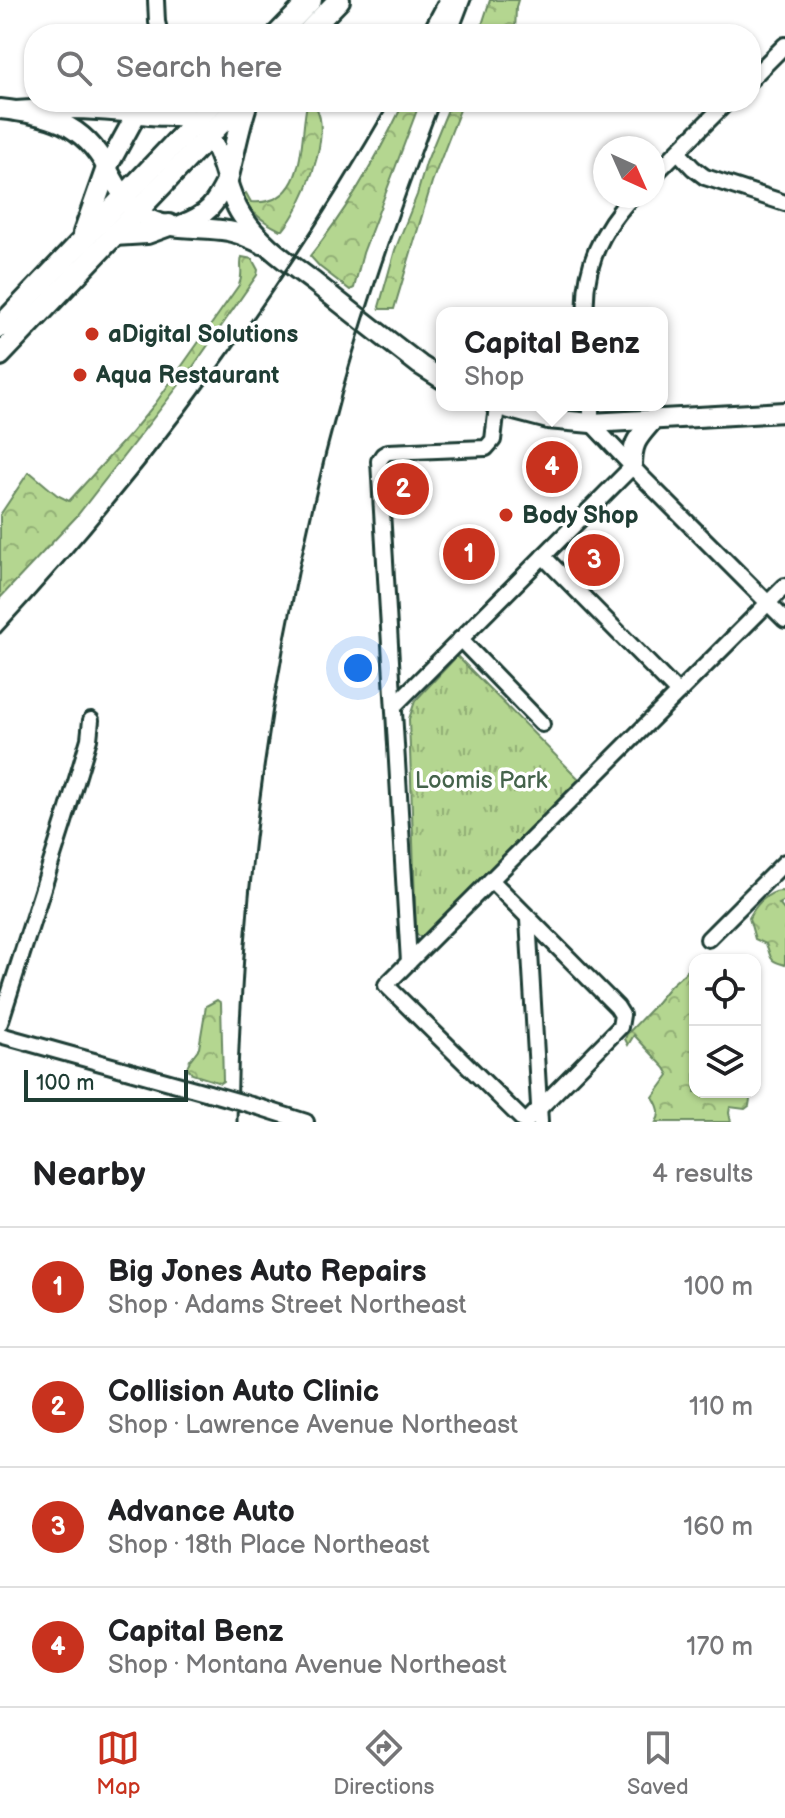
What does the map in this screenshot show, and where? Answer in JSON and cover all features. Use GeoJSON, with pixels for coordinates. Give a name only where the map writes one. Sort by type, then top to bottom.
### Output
{"type":"FeatureCollection","features":[{"type":"Feature","properties":{"kind":"highway"},"geometry":{"type":"LineString","coordinates":[[288,24],[311,0]]}},
{"type":"Feature","properties":{"kind":"highway"},"geometry":{"type":"LineString","coordinates":[[316,24],[339,0]]}},
{"type":"Feature","properties":{"kind":"highway"},"geometry":{"type":"LineString","coordinates":[[0,355],[114,235],[131,204],[207,112]]}},
{"type":"Feature","properties":{"kind":"highway"},"geometry":{"type":"LineString","coordinates":[[198,126],[225,112]]}},
{"type":"Feature","properties":{"kind":"highway"},"geometry":{"type":"LineString","coordinates":[[227,180],[242,112]]}},
{"type":"Feature","properties":{"kind":"highway"},"geometry":{"type":"LineString","coordinates":[[80,243],[107,168]]}},
{"type":"Feature","properties":{"kind":"highway"},"geometry":{"type":"LineString","coordinates":[[0,327],[80,243],[131,204]]}},
{"type":"Feature","properties":{"kind":"highway"},"geometry":{"type":"LineString","coordinates":[[114,235],[147,233],[174,225]]}},
{"type":"Feature","properties":{"kind":"main road"},"geometry":{"type":"LineString","coordinates":[[8,110],[58,121],[75,129],[90,142],[115,186],[151,220],[228,230],[270,248]]}},
{"type":"Feature","properties":{"kind":"main road"},"geometry":{"type":"LineString","coordinates":[[107,168],[137,112]]}},
{"type":"Feature","properties":{"kind":"main road"},"geometry":{"type":"LineString","coordinates":[[148,112],[154,116],[177,116],[198,126],[219,154],[241,214],[270,248],[436,375]]}},
{"type":"Feature","properties":{"kind":"main road"},"geometry":{"type":"LineString","coordinates":[[174,225],[199,218],[209,210],[227,180]]}},
{"type":"Feature","properties":{"kind":"main road"},"geometry":{"type":"LineString","coordinates":[[516,411],[548,419],[591,414],[654,419],[785,412]]}},
{"type":"Feature","properties":{"kind":"main road"},"geometry":{"type":"LineString","coordinates":[[632,467],[633,446],[654,419]]}},
{"type":"Feature","properties":{"kind":"street"},"geometry":{"type":"LineString","coordinates":[[156,0],[158,24]]}},
{"type":"Feature","properties":{"kind":"street"},"geometry":{"type":"LineString","coordinates":[[761,69],[785,45]]}},
{"type":"Feature","properties":{"kind":"street"},"geometry":{"type":"LineString","coordinates":[[188,112],[198,126]]}},
{"type":"Feature","properties":{"kind":"street"},"geometry":{"type":"LineString","coordinates":[[665,164],[717,112]]}},
{"type":"Feature","properties":{"kind":"street"},"geometry":{"type":"LineString","coordinates":[[678,152],[705,177],[785,203]]}},
{"type":"Feature","properties":{"kind":"street"},"geometry":{"type":"LineString","coordinates":[[586,307],[588,278],[600,241],[623,208]]}},
{"type":"Feature","properties":{"kind":"street"},"geometry":{"type":"LineString","coordinates":[[409,962],[379,465],[383,455],[392,452],[486,448],[493,440],[496,411]]}},
{"type":"Feature","properties":{"kind":"street"},"geometry":{"type":"LineString","coordinates":[[591,414],[632,467],[785,620]]}},
{"type":"Feature","properties":{"kind":"street"},"geometry":{"type":"LineString","coordinates":[[394,706],[632,467]]}},
{"type":"Feature","properties":{"kind":"street"},"geometry":{"type":"LineString","coordinates":[[543,556],[678,693]]}},
{"type":"Feature","properties":{"kind":"street"},"geometry":{"type":"LineString","coordinates":[[491,880],[617,1007],[623,1020],[540,1115],[526,1122],[386,985],[491,880],[678,693],[768,603],[785,586]]}},
{"type":"Feature","properties":{"kind":"street"},"geometry":{"type":"LineString","coordinates":[[460,639],[542,724]]}},
{"type":"Feature","properties":{"kind":"street"},"geometry":{"type":"LineString","coordinates":[[0,1023],[89,739],[91,720]]}},
{"type":"Feature","properties":{"kind":"street"},"geometry":{"type":"LineString","coordinates":[[708,939],[785,862]]}},
{"type":"Feature","properties":{"kind":"street"},"geometry":{"type":"LineString","coordinates":[[528,919],[540,1115]]}},
{"type":"Feature","properties":{"kind":"street"},"geometry":{"type":"LineString","coordinates":[[0,1035],[306,1122]]}},
{"type":"Feature","properties":{"kind":"green space"},"geometry":{"type":"Polygon","coordinates":[[[490,0],[518,0],[515,24],[482,24],[490,0]]]}},
{"type":"Feature","properties":{"kind":"green space"},"geometry":{"type":"Polygon","coordinates":[[[306,112],[318,112],[320,135],[313,171],[299,205],[280,230],[253,211],[244,194],[251,202],[269,201],[283,194],[292,183],[301,153],[306,112]]]}},
{"type":"Feature","properties":{"kind":"green space"},"geometry":{"type":"Polygon","coordinates":[[[399,112],[416,112],[363,253],[354,288],[350,290],[310,256],[362,182],[399,112]]]}},
{"type":"Feature","properties":{"kind":"green space"},"geometry":{"type":"Polygon","coordinates":[[[447,112],[459,112],[432,182],[394,309],[380,309],[395,250],[447,112]]]}},
{"type":"Feature","properties":{"kind":"green space"},"geometry":{"type":"Polygon","coordinates":[[[242,257],[252,259],[258,270],[257,275],[190,371],[76,517],[0,598],[0,515],[28,473],[69,501],[155,404],[239,285],[242,257]]]}},
{"type":"Feature","properties":{"kind":"green space","name":"Loomis Park"},"geometry":{"type":"Polygon","coordinates":[[[457,656],[581,781],[421,938],[416,933],[409,719],[415,701],[457,656]]]}},
{"type":"Feature","properties":{"kind":"green space"},"geometry":{"type":"Polygon","coordinates":[[[785,892],[785,901],[779,904],[785,911],[785,965],[772,960],[766,944],[755,939],[749,918],[762,900],[785,892]]]}},
{"type":"Feature","properties":{"kind":"green space"},"geometry":{"type":"Polygon","coordinates":[[[689,969],[689,1098],[750,1098],[745,1109],[730,1107],[731,1122],[656,1122],[659,1112],[653,1097],[669,1075],[634,1035],[628,1045],[625,1039],[670,986],[689,969]]]}},
{"type":"Feature","properties":{"kind":"green space"},"geometry":{"type":"Polygon","coordinates":[[[217,1000],[221,1003],[223,1081],[220,1083],[192,1074],[187,1067],[199,1048],[206,1006],[217,1000]]]}},
{"type":"Feature","properties":{"kind":"railway"},"geometry":{"type":"LineString","coordinates":[[425,24],[438,0]]}},
{"type":"Feature","properties":{"kind":"railway"},"geometry":{"type":"LineString","coordinates":[[462,24],[471,0]]}},
{"type":"Feature","properties":{"kind":"railway"},"geometry":{"type":"LineString","coordinates":[[0,633],[109,509],[210,379],[304,243],[384,112]]}},
{"type":"Feature","properties":{"kind":"railway"},"geometry":{"type":"LineString","coordinates":[[237,1122],[240,1029],[254,844],[281,660],[320,478],[353,352],[436,112]]}},
{"type":"Feature","properties":{"kind":"place","name":"aDigital Solutions"},"geometry":{"type":"Point","coordinates":[92,334]}},
{"type":"Feature","properties":{"kind":"place","name":"Aqua Restaurant"},"geometry":{"type":"Point","coordinates":[80,375]}},
{"type":"Feature","properties":{"kind":"place","name":"Capital Benz"},"geometry":{"type":"Point","coordinates":[552,467]}},
{"type":"Feature","properties":{"kind":"place","name":"Collision Auto Clinic"},"geometry":{"type":"Point","coordinates":[403,489]}},
{"type":"Feature","properties":{"kind":"place","name":"Body Shop"},"geometry":{"type":"Point","coordinates":[506,515]}},
{"type":"Feature","properties":{"kind":"place","name":"Big Jones Auto Repairs"},"geometry":{"type":"Point","coordinates":[469,554]}},
{"type":"Feature","properties":{"kind":"place","name":"Advance Auto"},"geometry":{"type":"Point","coordinates":[594,560]}}]}
